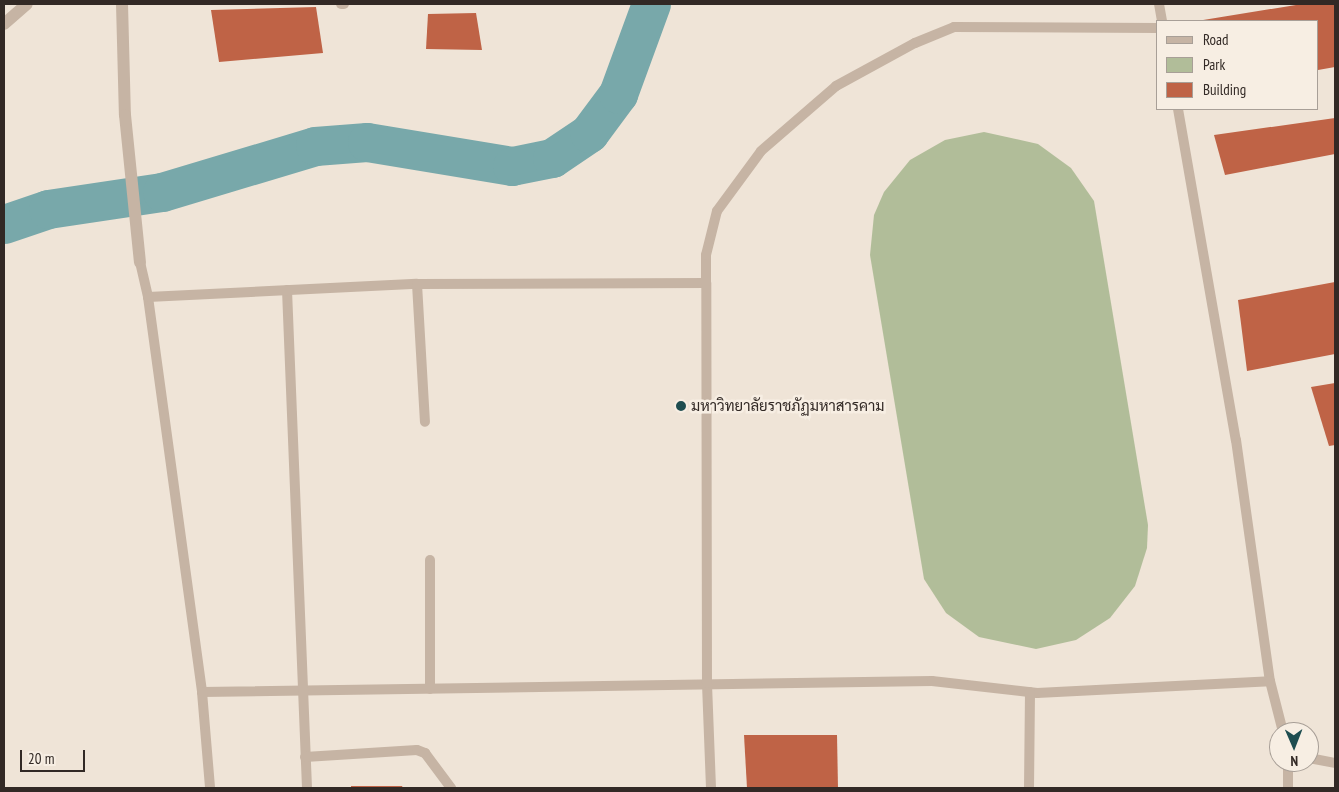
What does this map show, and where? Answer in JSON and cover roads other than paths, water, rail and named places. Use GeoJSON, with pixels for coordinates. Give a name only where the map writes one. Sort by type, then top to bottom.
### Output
{"type":"FeatureCollection","features":[{"type":"Feature","properties":{"kind":"street"},"geometry":{"type":"LineString","coordinates":[[4,24],[27,4]]}},
{"type":"Feature","properties":{"kind":"street"},"geometry":{"type":"LineString","coordinates":[[122,4],[125,115],[140,262]]}},
{"type":"Feature","properties":{"kind":"lane"},"geometry":{"type":"LineString","coordinates":[[1159,4],[1162,20]]}},
{"type":"Feature","properties":{"kind":"lane"},"geometry":{"type":"LineString","coordinates":[[712,788],[707,683],[706,255],[717,211],[761,151],[836,86],[914,43],[954,27],[1156,28]]}},
{"type":"Feature","properties":{"kind":"lane"},"geometry":{"type":"LineString","coordinates":[[1178,110],[1236,440],[1270,681],[1280,722]]}},
{"type":"Feature","properties":{"kind":"lane"},"geometry":{"type":"LineString","coordinates":[[140,262],[148,296],[202,692],[210,788]]}},
{"type":"Feature","properties":{"kind":"lane"},"geometry":{"type":"LineString","coordinates":[[148,296],[417,284],[706,283]]}},
{"type":"Feature","properties":{"kind":"lane"},"geometry":{"type":"LineString","coordinates":[[417,284],[425,422]]}},
{"type":"Feature","properties":{"kind":"lane"},"geometry":{"type":"LineString","coordinates":[[287,290],[307,788]]}},
{"type":"Feature","properties":{"kind":"lane"},"geometry":{"type":"LineString","coordinates":[[430,560],[430,689]]}},
{"type":"Feature","properties":{"kind":"lane"},"geometry":{"type":"LineString","coordinates":[[202,692],[932,681],[1030,692],[1270,681]]}},
{"type":"Feature","properties":{"kind":"lane"},"geometry":{"type":"LineString","coordinates":[[1029,788],[1030,692]]}},
{"type":"Feature","properties":{"kind":"lane"},"geometry":{"type":"LineString","coordinates":[[305,757],[417,750],[425,753],[451,788]]}},
{"type":"Feature","properties":{"kind":"lane"},"geometry":{"type":"LineString","coordinates":[[1319,760],[1335,763]]}},
{"type":"Feature","properties":{"kind":"lane"},"geometry":{"type":"LineString","coordinates":[[1288,772],[1288,788]]}},
{"type":"Feature","properties":{"kind":"waterway"},"geometry":{"type":"LineString","coordinates":[[4,224],[48,209],[162,192],[315,146],[367,142],[512,166],[552,158],[589,133],[618,94],[651,4]]}},
{"type":"Feature","properties":{"kind":"place","name":"มหาวิทยาลัยราชภัฏมหาสารคาม"},"geometry":{"type":"Point","coordinates":[681,406]}}]}
